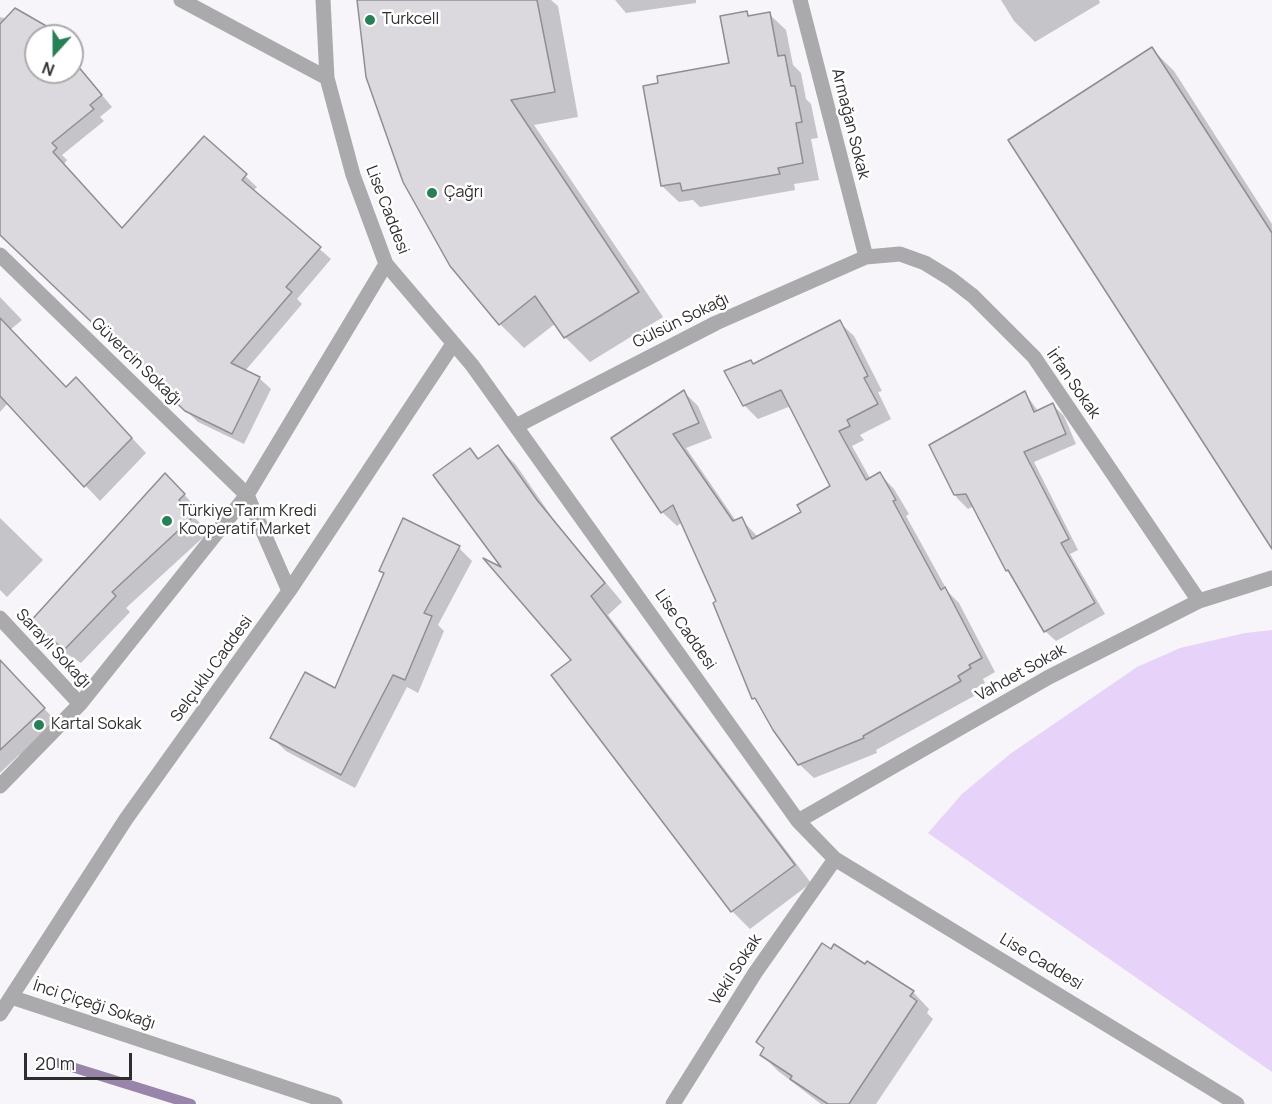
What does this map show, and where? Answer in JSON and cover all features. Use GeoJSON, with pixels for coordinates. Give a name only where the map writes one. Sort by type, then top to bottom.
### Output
{"type":"FeatureCollection","features":[{"type":"Feature","properties":{"kind":"street"},"geometry":{"type":"LineString","coordinates":[[181,0],[327,78]]}},
{"type":"Feature","properties":{"kind":"street","name":"Lise Caddesi"},"geometry":{"type":"LineString","coordinates":[[323,0],[327,78],[353,175],[386,264],[472,365],[798,821],[835,859],[1237,1104]]}},
{"type":"Feature","properties":{"kind":"street","name":"Armağan Sokak"},"geometry":{"type":"LineString","coordinates":[[800,0],[866,257]]}},
{"type":"Feature","properties":{"kind":"street","name":"İrfan Sokak"},"geometry":{"type":"LineString","coordinates":[[866,257],[900,254],[925,263],[973,296],[1034,357],[1199,601]]}},
{"type":"Feature","properties":{"kind":"street","name":"Güvercin Sokağı"},"geometry":{"type":"LineString","coordinates":[[0,255],[247,495]]}},
{"type":"Feature","properties":{"kind":"street","name":"Gülsün Sokağı"},"geometry":{"type":"LineString","coordinates":[[516,426],[716,323],[866,257]]}},
{"type":"Feature","properties":{"kind":"street"},"geometry":{"type":"LineString","coordinates":[[0,786],[80,704],[247,495],[386,264]]}},
{"type":"Feature","properties":{"kind":"street","name":"Selçuklu Caddesi"},"geometry":{"type":"LineString","coordinates":[[0,1014],[126,819],[289,591],[453,344]]}},
{"type":"Feature","properties":{"kind":"street"},"geometry":{"type":"LineString","coordinates":[[247,495],[289,591]]}},
{"type":"Feature","properties":{"kind":"street","name":"Vahdet Sokak"},"geometry":{"type":"LineString","coordinates":[[798,821],[1049,677],[1199,601],[1272,578]]}},
{"type":"Feature","properties":{"kind":"street","name":"Saraylı Sokağı"},"geometry":{"type":"LineString","coordinates":[[0,618],[80,704]]}},
{"type":"Feature","properties":{"kind":"street","name":"Vekil Sokak"},"geometry":{"type":"LineString","coordinates":[[673,1104],[755,973],[835,859]]}},
{"type":"Feature","properties":{"kind":"street","name":"İnci Çiçeği Sokağı"},"geometry":{"type":"LineString","coordinates":[[11,997],[335,1104]]}},
{"type":"Feature","properties":{"kind":"shaded area"},"geometry":{"type":"Polygon","coordinates":[[[1272,630],[1272,1072],[928,833],[962,794],[1010,754],[1137,667],[1180,648],[1245,633],[1272,630]]]}},
{"type":"Feature","properties":{"kind":"building"},"geometry":{"type":"Polygon","coordinates":[[[357,0],[537,0],[555,92],[511,100],[639,292],[564,338],[535,296],[499,325],[450,266],[403,182],[366,77],[357,0]]]}},
{"type":"Feature","properties":{"kind":"building"},"geometry":{"type":"Polygon","coordinates":[[[15,8],[43,24],[24,24],[24,84],[84,84],[84,73],[102,95],[90,105],[94,109],[52,143],[57,148],[53,152],[122,228],[204,136],[247,174],[242,180],[321,247],[286,287],[292,292],[231,363],[260,377],[232,434],[185,411],[0,235],[0,24],[15,8]]]}},
{"type":"Feature","properties":{"kind":"building"},"geometry":{"type":"Polygon","coordinates":[[[747,11],[748,16],[770,12],[778,56],[785,55],[791,86],[795,86],[802,122],[796,123],[803,163],[778,168],[780,174],[682,191],[680,183],[661,186],[643,86],[658,83],[657,76],[729,63],[720,16],[747,11]]]}},
{"type":"Feature","properties":{"kind":"building"},"geometry":{"type":"Polygon","coordinates":[[[1152,47],[1272,233],[1272,549],[1008,140],[1152,47]]]}},
{"type":"Feature","properties":{"kind":"building"},"geometry":{"type":"Polygon","coordinates":[[[0,318],[66,387],[76,377],[132,438],[84,487],[0,396],[0,318]]]}},
{"type":"Feature","properties":{"kind":"building"},"geometry":{"type":"Polygon","coordinates":[[[840,320],[868,376],[864,378],[878,404],[847,420],[850,426],[839,431],[866,480],[880,472],[941,590],[945,587],[982,658],[969,665],[971,668],[958,676],[961,681],[863,736],[864,738],[798,765],[773,730],[755,698],[752,699],[713,603],[716,601],[673,505],[661,513],[611,438],[684,390],[699,423],[673,434],[733,521],[742,517],[752,539],[801,512],[797,505],[830,486],[781,390],[743,406],[724,371],[751,360],[753,364],[840,320]]]}},
{"type":"Feature","properties":{"kind":"building"},"geometry":{"type":"Polygon","coordinates":[[[1025,391],[1034,412],[1053,403],[1066,434],[1024,452],[1069,539],[1061,543],[1095,603],[1044,632],[1008,570],[1006,571],[966,494],[954,495],[929,445],[1025,391]]]}},
{"type":"Feature","properties":{"kind":"building"},"geometry":{"type":"Polygon","coordinates":[[[498,445],[537,500],[605,583],[591,596],[795,865],[731,912],[551,675],[571,660],[483,558],[501,567],[433,475],[470,448],[478,459],[498,445]]]}},
{"type":"Feature","properties":{"kind":"building"},"geometry":{"type":"Polygon","coordinates":[[[165,473],[185,494],[179,500],[194,516],[112,592],[116,596],[65,649],[28,624],[165,473]]]}},
{"type":"Feature","properties":{"kind":"building"},"geometry":{"type":"Polygon","coordinates":[[[403,518],[460,546],[424,613],[432,616],[405,680],[393,675],[341,775],[270,738],[305,672],[335,688],[384,573],[379,571],[403,518]]]}},
{"type":"Feature","properties":{"kind":"building"},"geometry":{"type":"Polygon","coordinates":[[[0,660],[45,708],[0,750],[0,660]]]}},
{"type":"Feature","properties":{"kind":"building"},"geometry":{"type":"Polygon","coordinates":[[[822,943],[831,949],[834,944],[865,964],[867,961],[914,991],[910,996],[917,1001],[849,1104],[828,1104],[790,1079],[792,1076],[760,1055],[764,1048],[756,1042],[822,943]]]}},
{"type":"Feature","properties":{"kind":"waterway"},"geometry":{"type":"LineString","coordinates":[[59,1063],[191,1104]]}},
{"type":"Feature","properties":{"kind":"place","name":"Turkcell"},"geometry":{"type":"Point","coordinates":[370,20]}},
{"type":"Feature","properties":{"kind":"place","name":"Çağrı"},"geometry":{"type":"Point","coordinates":[432,193]}},
{"type":"Feature","properties":{"kind":"place","name":"Türkiye Tarım Kredi Kooperatif Market"},"geometry":{"type":"Point","coordinates":[167,521]}},
{"type":"Feature","properties":{"kind":"place","name":"Kartal Sokak"},"geometry":{"type":"Point","coordinates":[39,725]}}]}
